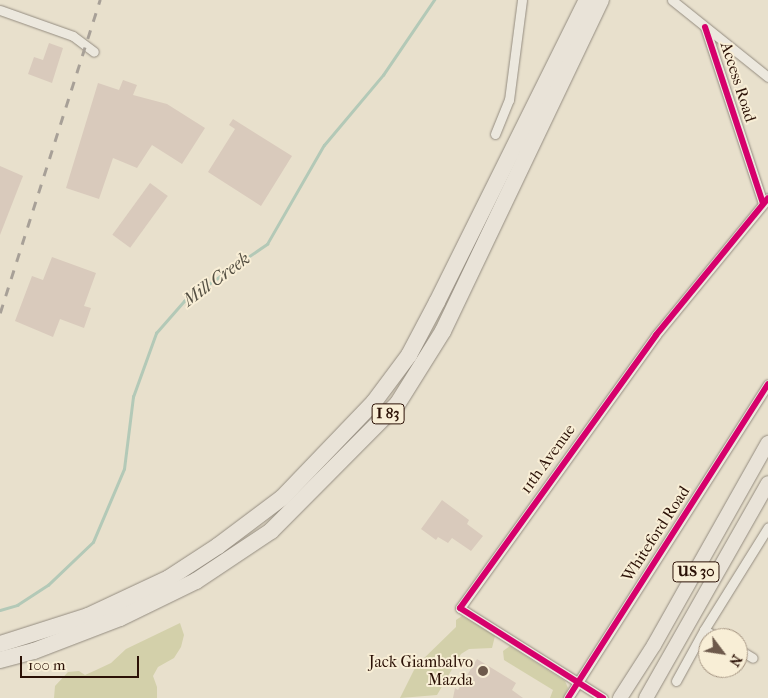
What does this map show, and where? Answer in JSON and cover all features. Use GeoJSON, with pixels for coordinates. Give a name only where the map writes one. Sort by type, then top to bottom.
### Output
{"type":"FeatureCollection","features":[{"type":"Feature","properties":{"kind":"highway","name":"I 83"},"geometry":{"type":"LineString","coordinates":[[0,644],[88,616],[177,573],[282,498],[374,402],[409,355],[587,0]]}},
{"type":"Feature","properties":{"kind":"highway","name":"I 83"},"geometry":{"type":"LineString","coordinates":[[0,660],[34,651],[120,618],[203,576],[271,531],[398,403],[443,331],[601,0]]}},
{"type":"Feature","properties":{"kind":"highway","name":"US 30"},"geometry":{"type":"LineString","coordinates":[[620,698],[654,645],[768,443]]}},
{"type":"Feature","properties":{"kind":"highway","name":"US 30"},"geometry":{"type":"LineString","coordinates":[[646,698],[768,483]]}},
{"type":"Feature","properties":{"kind":"street"},"geometry":{"type":"LineString","coordinates":[[495,134],[509,100],[522,0]]}},
{"type":"Feature","properties":{"kind":"street"},"geometry":{"type":"LineString","coordinates":[[672,0],[768,77]]}},
{"type":"Feature","properties":{"kind":"street"},"geometry":{"type":"LineString","coordinates":[[0,10],[73,36],[94,52]]}},
{"type":"Feature","properties":{"kind":"street","name":"Access Road"},"geometry":{"type":"LineString","coordinates":[[705,27],[765,200]]}},
{"type":"Feature","properties":{"kind":"street","name":"11th Avenue"},"geometry":{"type":"LineString","coordinates":[[603,698],[460,608],[644,350],[765,200]]}},
{"type":"Feature","properties":{"kind":"street","name":"Whiteford Road"},"geometry":{"type":"LineString","coordinates":[[568,698],[768,384]]}},
{"type":"Feature","properties":{"kind":"street"},"geometry":{"type":"LineString","coordinates":[[705,628],[768,527]]}},
{"type":"Feature","properties":{"kind":"street"},"geometry":{"type":"LineString","coordinates":[[676,681],[698,641]]}},
{"type":"Feature","properties":{"kind":"street"},"geometry":{"type":"LineString","coordinates":[[748,655],[753,658]]}},
{"type":"Feature","properties":{"kind":"shaded area"},"geometry":{"type":"Polygon","coordinates":[[[462,616],[495,636],[492,648],[469,649],[461,654],[437,695],[400,698],[416,666],[456,627],[456,620],[462,616]]]}},
{"type":"Feature","properties":{"kind":"shaded area"},"geometry":{"type":"Polygon","coordinates":[[[180,623],[184,635],[181,647],[174,658],[158,667],[153,676],[157,687],[157,698],[54,698],[55,686],[68,672],[79,671],[85,675],[111,663],[126,649],[180,623]]]}},
{"type":"Feature","properties":{"kind":"shaded area"},"geometry":{"type":"Polygon","coordinates":[[[510,646],[565,681],[568,688],[564,698],[550,698],[553,690],[504,660],[503,651],[510,646]]]}},
{"type":"Feature","properties":{"kind":"building"},"geometry":{"type":"Polygon","coordinates":[[[49,43],[63,48],[52,83],[28,74],[34,57],[43,60],[49,43]]]}},
{"type":"Feature","properties":{"kind":"building"},"geometry":{"type":"Polygon","coordinates":[[[123,80],[137,85],[133,95],[167,104],[205,128],[182,164],[152,145],[137,168],[113,158],[99,199],[66,188],[98,83],[119,90],[123,80]]]}},
{"type":"Feature","properties":{"kind":"building"},"geometry":{"type":"Polygon","coordinates":[[[233,119],[292,156],[261,206],[208,172],[235,129],[229,125],[233,119]]]}},
{"type":"Feature","properties":{"kind":"building"},"geometry":{"type":"Polygon","coordinates":[[[0,166],[23,176],[0,235],[0,166]]]}},
{"type":"Feature","properties":{"kind":"building"},"geometry":{"type":"Polygon","coordinates":[[[150,183],[168,196],[130,248],[112,235],[150,183]]]}},
{"type":"Feature","properties":{"kind":"building"},"geometry":{"type":"Polygon","coordinates":[[[52,257],[96,273],[84,306],[91,308],[84,328],[60,319],[53,337],[15,321],[32,276],[43,280],[52,257]]]}},
{"type":"Feature","properties":{"kind":"building"},"geometry":{"type":"Polygon","coordinates":[[[442,500],[469,520],[467,524],[483,536],[471,551],[452,538],[448,543],[438,537],[436,540],[421,529],[442,500]]]}},
{"type":"Feature","properties":{"kind":"building","name":"Jack Giambalvo Mazda"},"geometry":{"type":"Polygon","coordinates":[[[477,659],[516,683],[512,690],[523,698],[453,698],[455,688],[458,690],[477,659]]]}},
{"type":"Feature","properties":{"kind":"waterway","name":"Mill Creek"},"geometry":{"type":"LineString","coordinates":[[0,610],[17,605],[48,585],[93,542],[124,469],[133,397],[156,333],[184,301],[267,244],[324,145],[383,75],[434,0]]}},
{"type":"Feature","properties":{"kind":"railway"},"geometry":{"type":"LineString","coordinates":[[0,313],[100,0]]}},
{"type":"Feature","properties":{"kind":"cycle path"},"geometry":{"type":"LineString","coordinates":[[705,27],[763,203]]}},
{"type":"Feature","properties":{"kind":"cycle path"},"geometry":{"type":"LineString","coordinates":[[603,698],[460,608],[656,335],[768,198]]}},
{"type":"Feature","properties":{"kind":"cycle path"},"geometry":{"type":"LineString","coordinates":[[568,698],[768,384]]}},
{"type":"Feature","properties":{"kind":"place","name":"Jack Giambalvo Mazda"},"geometry":{"type":"Point","coordinates":[483,671]}}]}
